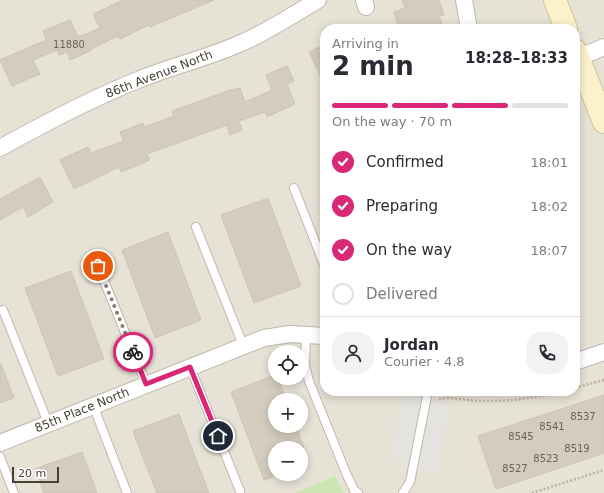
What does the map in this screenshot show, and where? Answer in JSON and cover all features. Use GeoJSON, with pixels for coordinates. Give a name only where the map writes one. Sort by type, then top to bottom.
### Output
{"type":"FeatureCollection","features":[{"type":"Feature","properties":{"kind":"street","name":"86th Avenue North"},"geometry":{"type":"LineString","coordinates":[[0,148],[39,126],[137,80],[241,44],[276,26],[318,0]]}},
{"type":"Feature","properties":{"kind":"street"},"geometry":{"type":"LineString","coordinates":[[464,0],[468,24]]}},
{"type":"Feature","properties":{"kind":"street"},"geometry":{"type":"LineString","coordinates":[[555,0],[564,24]]}},
{"type":"Feature","properties":{"kind":"street"},"geometry":{"type":"LineString","coordinates":[[580,55],[604,47]]}},
{"type":"Feature","properties":{"kind":"street"},"geometry":{"type":"LineString","coordinates":[[580,65],[604,122]]}},
{"type":"Feature","properties":{"kind":"street","name":"85th Place North"},"geometry":{"type":"LineString","coordinates":[[0,443],[243,345],[264,338],[290,334],[320,335]]}},
{"type":"Feature","properties":{"kind":"street"},"geometry":{"type":"LineString","coordinates":[[580,360],[604,352]]}},
{"type":"Feature","properties":{"kind":"lane"},"geometry":{"type":"LineString","coordinates":[[294,188],[320,254]]}},
{"type":"Feature","properties":{"kind":"lane"},"geometry":{"type":"LineString","coordinates":[[196,227],[243,345]]}},
{"type":"Feature","properties":{"kind":"lane"},"geometry":{"type":"LineString","coordinates":[[98,266],[146,384]]}},
{"type":"Feature","properties":{"kind":"lane"},"geometry":{"type":"LineString","coordinates":[[3,310],[48,423]]}},
{"type":"Feature","properties":{"kind":"lane"},"geometry":{"type":"LineString","coordinates":[[306,334],[305,365],[310,381],[346,474],[354,490],[358,493]]}},
{"type":"Feature","properties":{"kind":"lane"},"geometry":{"type":"LineString","coordinates":[[190,367],[240,491]]}},
{"type":"Feature","properties":{"kind":"lane"},"geometry":{"type":"LineString","coordinates":[[403,493],[410,482],[427,396]]}},
{"type":"Feature","properties":{"kind":"lane"},"geometry":{"type":"LineString","coordinates":[[93,405],[128,493]]}},
{"type":"Feature","properties":{"kind":"lane"},"geometry":{"type":"LineString","coordinates":[[0,457],[14,493]]}},
{"type":"Feature","properties":{"kind":"path"},"geometry":{"type":"LineString","coordinates":[[580,387],[604,380]]}},
{"type":"Feature","properties":{"kind":"path"},"geometry":{"type":"LineString","coordinates":[[429,396],[437,400],[440,398],[483,401],[522,399],[540,396]]}},
{"type":"Feature","properties":{"kind":"path"},"geometry":{"type":"LineString","coordinates":[[532,493],[604,470]]}},
{"type":"Feature","properties":{"kind":"shaded area"},"geometry":{"type":"Polygon","coordinates":[[[0,0],[604,0],[604,493],[344,493],[335,476],[294,493],[0,493],[0,0]]]}},
{"type":"Feature","properties":{"kind":"shaded area"},"geometry":{"type":"Polygon","coordinates":[[[403,396],[449,404],[437,472],[404,468],[405,461],[391,458],[403,396]]]}},
{"type":"Feature","properties":{"kind":"green space"},"geometry":{"type":"Polygon","coordinates":[[[335,476],[344,493],[294,493],[335,476]]]}},
{"type":"Feature","properties":{"kind":"building"},"geometry":{"type":"Polygon","coordinates":[[[123,0],[214,0],[150,27],[149,25],[120,39],[118,36],[70,60],[67,52],[59,55],[57,50],[33,60],[40,74],[12,86],[0,60],[46,40],[43,31],[70,20],[78,37],[100,28],[93,14],[123,0]]]}},
{"type":"Feature","properties":{"kind":"building"},"geometry":{"type":"Polygon","coordinates":[[[402,0],[439,0],[444,15],[439,16],[442,24],[398,24],[394,12],[405,8],[402,0]]]}},
{"type":"Feature","properties":{"kind":"building"},"geometry":{"type":"Polygon","coordinates":[[[320,46],[320,75],[309,52],[320,46]]]}},
{"type":"Feature","properties":{"kind":"building"},"geometry":{"type":"Polygon","coordinates":[[[287,66],[294,81],[287,84],[295,104],[267,117],[265,112],[239,121],[242,130],[230,135],[227,125],[147,154],[150,160],[121,172],[119,167],[74,189],[60,160],[88,147],[91,153],[123,141],[120,132],[143,123],[144,127],[174,116],[172,111],[233,89],[240,88],[245,102],[272,90],[266,75],[287,66]]]}},
{"type":"Feature","properties":{"kind":"building"},"geometry":{"type":"Polygon","coordinates":[[[40,177],[53,202],[28,217],[23,207],[0,220],[0,199],[40,177]]]}},
{"type":"Feature","properties":{"kind":"building"},"geometry":{"type":"Polygon","coordinates":[[[268,198],[301,286],[254,303],[221,215],[268,198]]]}},
{"type":"Feature","properties":{"kind":"building"},"geometry":{"type":"Polygon","coordinates":[[[168,232],[201,320],[155,338],[122,250],[168,232]]]}},
{"type":"Feature","properties":{"kind":"building"},"geometry":{"type":"Polygon","coordinates":[[[71,271],[104,359],[58,376],[25,288],[71,271]]]}},
{"type":"Feature","properties":{"kind":"building"},"geometry":{"type":"Polygon","coordinates":[[[0,364],[14,398],[0,403],[0,364]]]}},
{"type":"Feature","properties":{"kind":"building"},"geometry":{"type":"Polygon","coordinates":[[[268,378],[268,385],[281,385],[283,393],[268,393],[268,433],[299,433],[301,441],[268,441],[268,479],[264,480],[231,392],[268,378]]]}},
{"type":"Feature","properties":{"kind":"building"},"geometry":{"type":"Polygon","coordinates":[[[604,395],[604,453],[496,489],[478,436],[604,395]]]}},
{"type":"Feature","properties":{"kind":"building"},"geometry":{"type":"Polygon","coordinates":[[[179,414],[209,493],[157,493],[137,442],[133,431],[179,414]]]}},
{"type":"Feature","properties":{"kind":"building"},"geometry":{"type":"Polygon","coordinates":[[[82,452],[97,493],[44,493],[35,469],[82,452]]]}},
{"type":"Feature","properties":{"kind":"way so far"},"geometry":{"type":"LineString","coordinates":[[98,266],[133,352]]}},
{"type":"Feature","properties":{"kind":"route"},"geometry":{"type":"LineString","coordinates":[[133,352],[146,384],[190,367],[218,436]]}}]}
